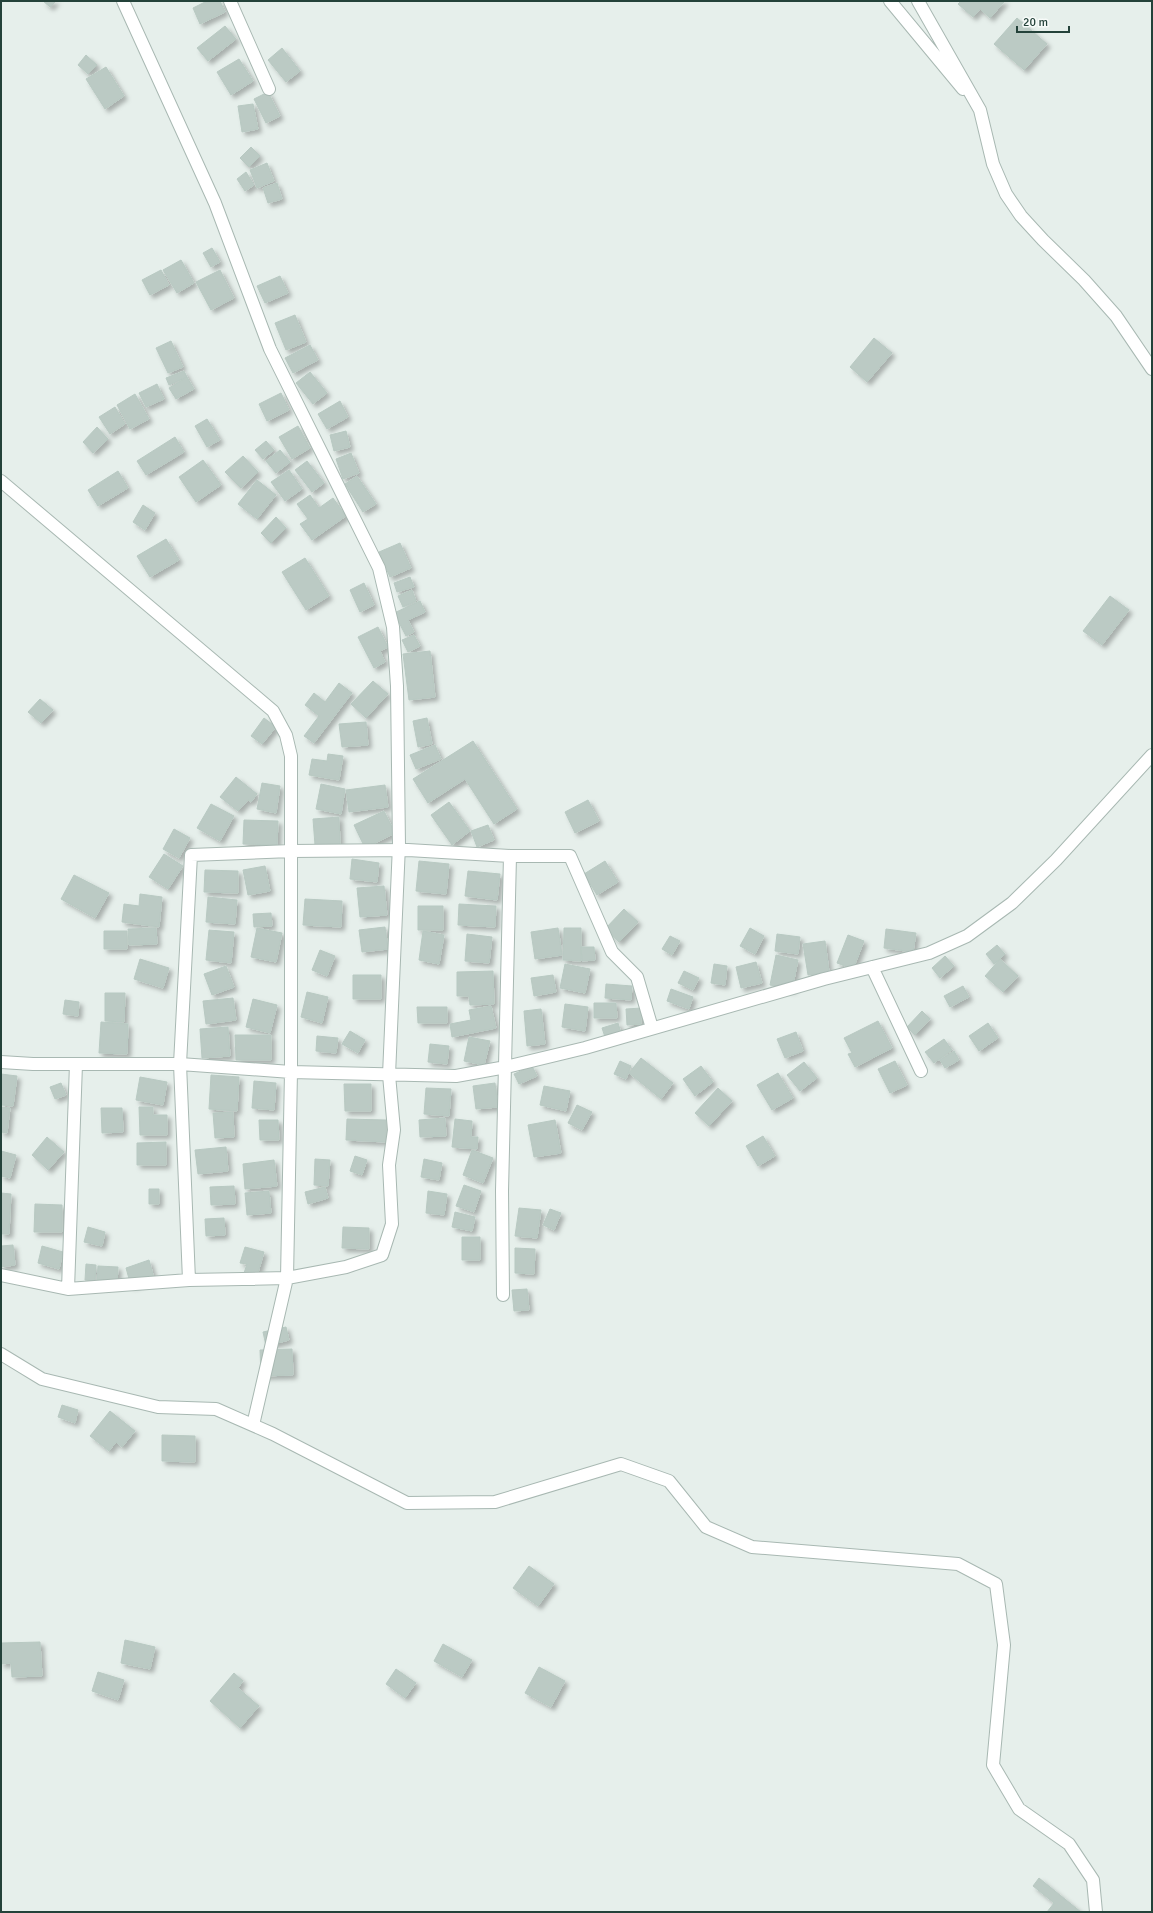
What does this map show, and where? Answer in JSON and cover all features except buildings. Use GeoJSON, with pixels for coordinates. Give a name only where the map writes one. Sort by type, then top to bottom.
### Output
{"type":"FeatureCollection","features":[{"type":"Feature","properties":{"kind":"street"},"geometry":{"type":"LineString","coordinates":[[1,1275],[68,1289],[189,1280],[287,1278],[346,1267],[382,1255],[392,1224],[389,1165],[394,1130],[389,1074],[399,850],[397,686],[393,627],[379,568],[270,349],[215,203],[123,1]]}},
{"type":"Feature","properties":{"kind":"street"},"geometry":{"type":"LineString","coordinates":[[230,1],[269,89]]}},
{"type":"Feature","properties":{"kind":"street"},"geometry":{"type":"LineString","coordinates":[[890,1],[980,110]]}},
{"type":"Feature","properties":{"kind":"street"},"geometry":{"type":"LineString","coordinates":[[918,1],[980,110],[993,164],[1006,194],[1021,216],[1084,280],[1116,316],[1152,369]]}},
{"type":"Feature","properties":{"kind":"street"},"geometry":{"type":"LineString","coordinates":[[952,77],[971,92]]}},
{"type":"Feature","properties":{"kind":"street"},"geometry":{"type":"LineString","coordinates":[[1,481],[273,711],[286,734],[291,756],[291,1072],[287,1278],[253,1425]]}},
{"type":"Feature","properties":{"kind":"street"},"geometry":{"type":"LineString","coordinates":[[1,1062],[180,1064],[291,1072],[456,1076],[506,1067],[585,1048],[824,979],[929,954],[967,936],[1012,903],[1056,860],[1152,755]]}},
{"type":"Feature","properties":{"kind":"street"},"geometry":{"type":"LineString","coordinates":[[189,1280],[180,1064],[191,855],[291,851],[399,850],[510,856],[570,856],[612,952],[637,977],[652,1028]]}},
{"type":"Feature","properties":{"kind":"street"},"geometry":{"type":"LineString","coordinates":[[503,1295],[502,1191],[510,856]]}},
{"type":"Feature","properties":{"kind":"street"},"geometry":{"type":"LineString","coordinates":[[872,967],[921,1071]]}},
{"type":"Feature","properties":{"kind":"street"},"geometry":{"type":"LineString","coordinates":[[68,1289],[76,1064]]}},
{"type":"Feature","properties":{"kind":"street"},"geometry":{"type":"LineString","coordinates":[[1,1354],[42,1379],[158,1407],[216,1409],[253,1425],[407,1503],[495,1502],[621,1464],[670,1481],[706,1527],[752,1547],[958,1564],[996,1584],[1004,1645],[993,1765],[1019,1809],[1069,1844],[1093,1880],[1096,1912]]}}]}
